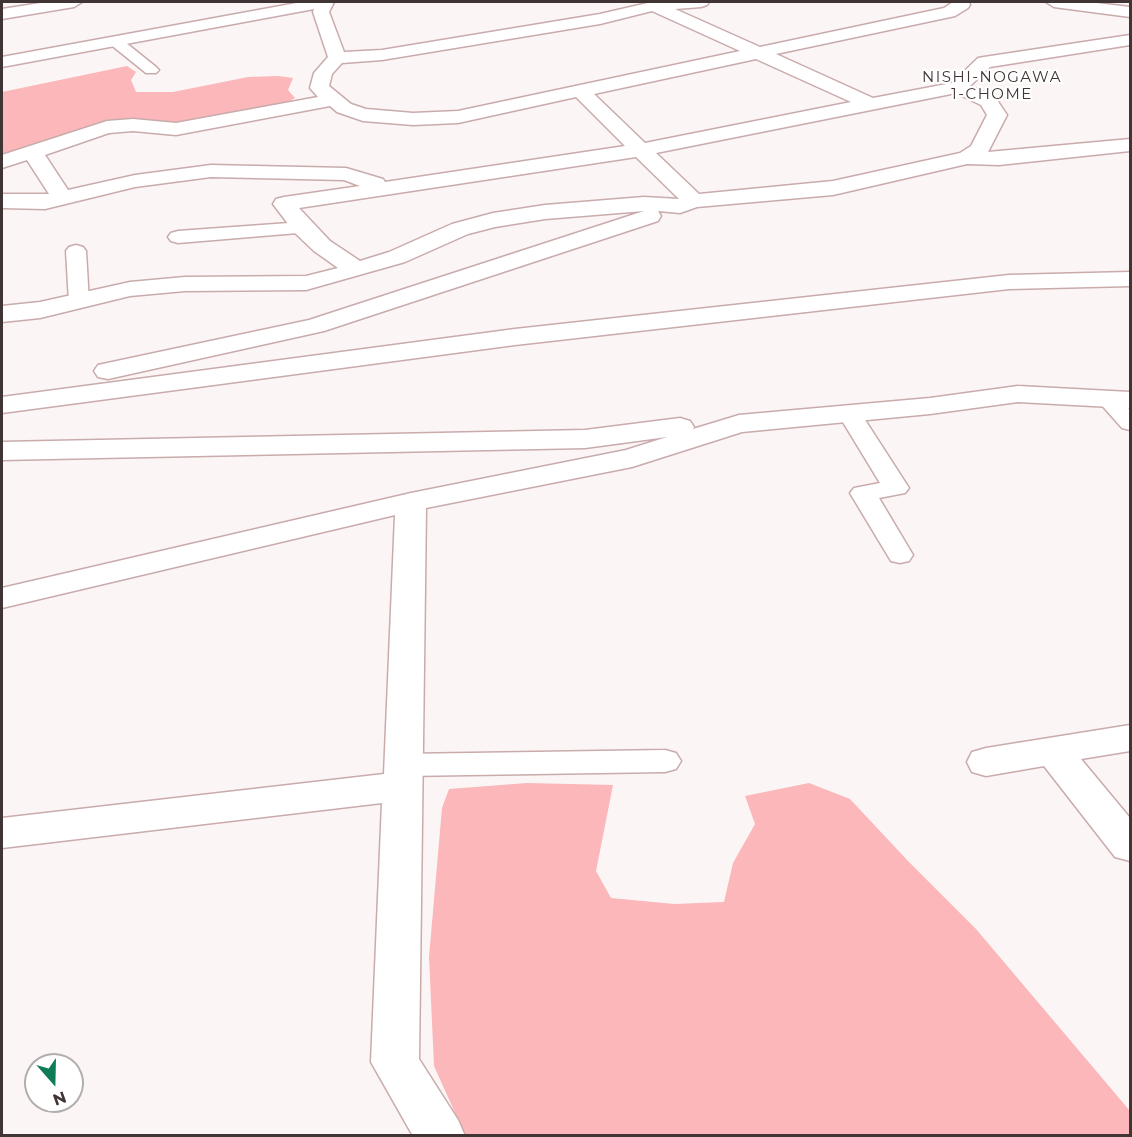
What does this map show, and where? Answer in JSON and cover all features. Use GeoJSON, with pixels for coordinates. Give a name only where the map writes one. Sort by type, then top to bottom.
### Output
{"type":"FeatureCollection","features":[{"type":"Feature","properties":{"kind":"street"},"geometry":{"type":"LineString","coordinates":[[2,14],[74,2]]}},
{"type":"Feature","properties":{"kind":"street"},"geometry":{"type":"LineString","coordinates":[[5,57],[115,41],[326,2]]}},
{"type":"Feature","properties":{"kind":"street"},"geometry":{"type":"LineString","coordinates":[[326,2],[321,12],[337,58]]}},
{"type":"Feature","properties":{"kind":"street"},"geometry":{"type":"LineString","coordinates":[[701,2],[654,6],[600,20],[415,50],[337,58],[323,73],[319,88],[332,100],[363,115],[436,119],[480,113],[949,12],[963,5],[961,2]]}},
{"type":"Feature","properties":{"kind":"street"},"geometry":{"type":"LineString","coordinates":[[1054,2],[1131,12]]}},
{"type":"Feature","properties":{"kind":"street"},"geometry":{"type":"LineString","coordinates":[[654,6],[872,104]]}},
{"type":"Feature","properties":{"kind":"street"},"geometry":{"type":"LineString","coordinates":[[357,270],[322,246],[303,228],[284,204],[640,150],[958,87],[984,62],[1131,40]]}},
{"type":"Feature","properties":{"kind":"street"},"geometry":{"type":"LineString","coordinates":[[958,87],[988,101],[997,115],[979,150],[967,158]]}},
{"type":"Feature","properties":{"kind":"street"},"geometry":{"type":"LineString","coordinates":[[579,90],[640,150],[687,204]]}},
{"type":"Feature","properties":{"kind":"street"},"geometry":{"type":"LineString","coordinates":[[2,162],[106,127],[133,125],[176,129],[332,100]]}},
{"type":"Feature","properties":{"kind":"street"},"geometry":{"type":"LineString","coordinates":[[2,314],[40,310],[130,289],[185,284],[306,283],[397,257],[460,229],[493,220],[545,212],[644,204],[687,204],[833,188],[967,158],[999,159],[1131,145]]}},
{"type":"Feature","properties":{"kind":"street"},"geometry":{"type":"LineString","coordinates":[[32,151],[62,198]]}},
{"type":"Feature","properties":{"kind":"street"},"geometry":{"type":"LineString","coordinates":[[2,201],[45,202],[135,181],[211,171],[345,174],[389,188]]}},
{"type":"Feature","properties":{"kind":"street"},"geometry":{"type":"LineString","coordinates":[[2,386],[81,376],[315,327],[687,204]]}},
{"type":"Feature","properties":{"kind":"street"},"geometry":{"type":"LineString","coordinates":[[2,405],[538,334],[1009,282],[1131,279]]}},
{"type":"Feature","properties":{"kind":"street"},"geometry":{"type":"LineString","coordinates":[[2,451],[573,440],[670,428],[850,414],[1018,394],[1120,400]]}},
{"type":"Feature","properties":{"kind":"street"},"geometry":{"type":"LineString","coordinates":[[2,598],[411,502],[632,458],[740,424]]}},
{"type":"Feature","properties":{"kind":"street"},"geometry":{"type":"LineString","coordinates":[[411,502],[395,1062],[440,1136]]}},
{"type":"Feature","properties":{"kind":"street"},"geometry":{"type":"LineString","coordinates":[[986,762],[1131,738]]}},
{"type":"Feature","properties":{"kind":"street"},"geometry":{"type":"LineString","coordinates":[[1053,751],[1131,846]]}},
{"type":"Feature","properties":{"kind":"street"},"geometry":{"type":"LineString","coordinates":[[2,833],[405,775]]}},
{"type":"Feature","properties":{"kind":"lane"},"geometry":{"type":"LineString","coordinates":[[115,41],[152,70]]}},
{"type":"Feature","properties":{"kind":"lane"},"geometry":{"type":"LineString","coordinates":[[178,237],[303,228]]}},
{"type":"Feature","properties":{"kind":"lane"},"geometry":{"type":"LineString","coordinates":[[76,251],[79,302]]}},
{"type":"Feature","properties":{"kind":"lane"},"geometry":{"type":"LineString","coordinates":[[1120,400],[1131,423]]}},
{"type":"Feature","properties":{"kind":"lane"},"geometry":{"type":"LineString","coordinates":[[850,414],[896,488],[863,493],[900,555]]}},
{"type":"Feature","properties":{"kind":"lane"},"geometry":{"type":"LineString","coordinates":[[405,775],[665,761]]}},
{"type":"Feature","properties":{"kind":"shaded area"},"geometry":{"type":"Polygon","coordinates":[[[127,66],[136,72],[131,80],[136,92],[173,92],[248,77],[278,76],[293,78],[288,90],[295,98],[286,103],[182,123],[113,122],[2,157],[2,92],[127,66]]]}},
{"type":"Feature","properties":{"kind":"shaded area"},"geometry":{"type":"Polygon","coordinates":[[[527,783],[613,785],[596,871],[611,898],[674,904],[724,902],[733,863],[755,824],[745,796],[809,783],[850,799],[976,929],[1130,1111],[1130,1135],[465,1135],[434,1066],[429,957],[442,808],[449,789],[527,783]]]}},
{"type":"Feature","properties":{"kind":"district","name":"NISHI-NOGAWA 1-CHOME"},"geometry":{"type":"Point","coordinates":[992,86]}}]}
